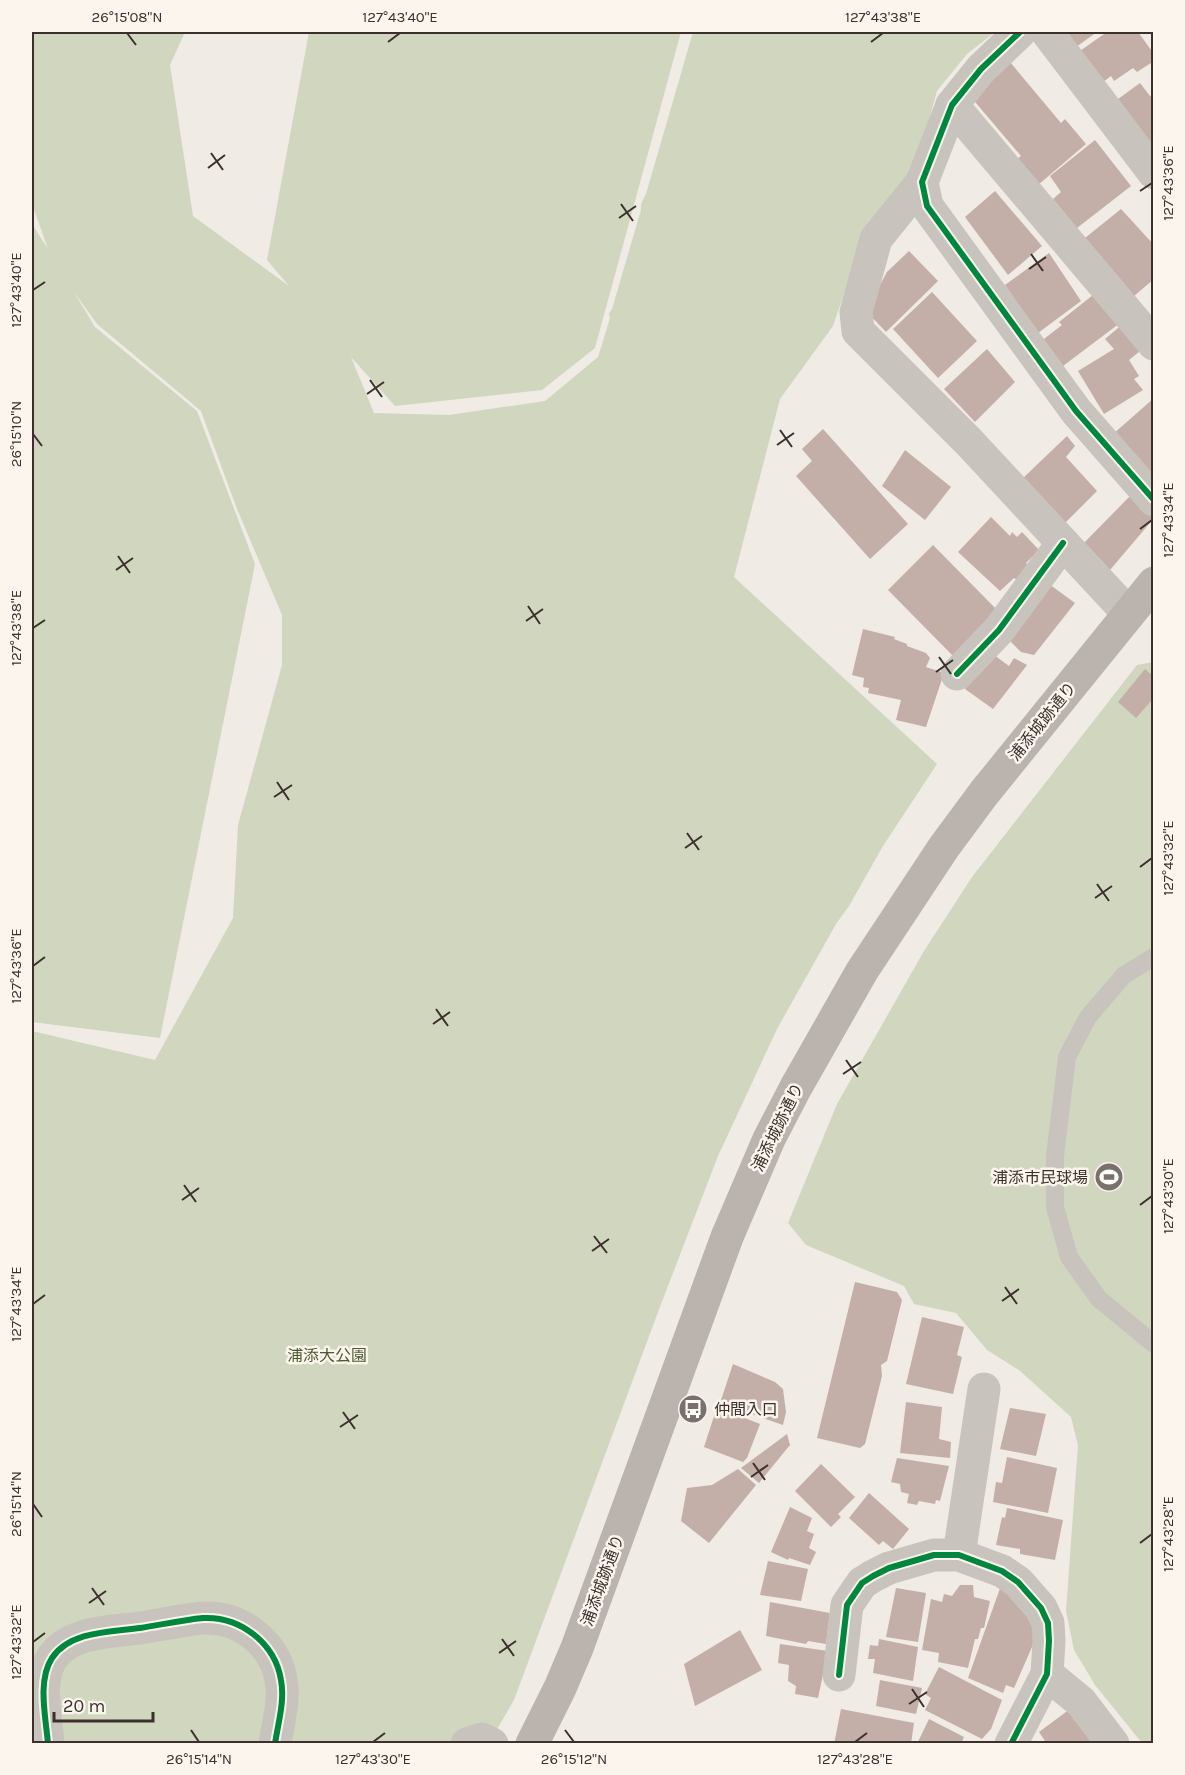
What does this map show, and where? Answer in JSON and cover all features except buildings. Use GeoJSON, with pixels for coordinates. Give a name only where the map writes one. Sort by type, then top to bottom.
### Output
{"type":"FeatureCollection","features":[{"type":"Feature","properties":{"kind":"main road","name":"浦添城跡通り"},"geometry":{"type":"LineString","coordinates":[[532,1743],[577,1648],[727,1237],[770,1139],[796,1087],[862,971],[944,847],[984,793],[1154,583]]}},
{"type":"Feature","properties":{"kind":"street"},"geometry":{"type":"LineString","coordinates":[[1020,32],[981,69],[952,105],[922,183],[876,239],[856,312],[858,331],[969,442],[1129,614]]}},
{"type":"Feature","properties":{"kind":"street"},"geometry":{"type":"LineString","coordinates":[[1047,32],[1154,173]]}},
{"type":"Feature","properties":{"kind":"street"},"geometry":{"type":"LineString","coordinates":[[952,105],[1154,344]]}},
{"type":"Feature","properties":{"kind":"street"},"geometry":{"type":"LineString","coordinates":[[922,183],[927,206],[1076,411],[1154,500]]}},
{"type":"Feature","properties":{"kind":"street"},"geometry":{"type":"LineString","coordinates":[[957,674],[999,630],[1063,543]]}},
{"type":"Feature","properties":{"kind":"street"},"geometry":{"type":"LineString","coordinates":[[959,1555],[984,1389]]}},
{"type":"Feature","properties":{"kind":"street"},"geometry":{"type":"LineString","coordinates":[[839,1675],[847,1605],[862,1583],[889,1568],[934,1555],[959,1555],[1002,1571],[1018,1582],[1041,1608],[1048,1623],[1049,1641],[1047,1674],[1011,1743]]}},
{"type":"Feature","properties":{"kind":"street"},"geometry":{"type":"LineString","coordinates":[[48,1743],[45,1677],[50,1661],[57,1651],[67,1643],[89,1635],[204,1618],[226,1620],[246,1628],[262,1641],[274,1658],[281,1680],[282,1700],[275,1743]]}},
{"type":"Feature","properties":{"kind":"street"},"geometry":{"type":"LineString","coordinates":[[1047,1674],[1081,1702],[1113,1743]]}},
{"type":"Feature","properties":{"kind":"street"},"geometry":{"type":"LineString","coordinates":[[467,1743],[482,1739],[492,1743]]}},
{"type":"Feature","properties":{"kind":"lane"},"geometry":{"type":"LineString","coordinates":[[1154,957],[1124,975],[1102,1000],[1088,1017],[1067,1058],[1055,1156],[1055,1207],[1069,1257],[1099,1299],[1154,1344]]}},
{"type":"Feature","properties":{"kind":"green space","name":"浦添大公園"},"geometry":{"type":"Polygon","coordinates":[[[32,32],[185,32],[170,65],[193,216],[289,286],[267,260],[309,32],[681,32],[595,348],[542,390],[395,406],[351,357],[374,413],[449,415],[545,401],[598,357],[693,32],[995,32],[967,54],[937,91],[919,156],[907,180],[867,226],[833,326],[780,399],[734,577],[937,764],[883,846],[777,1029],[718,1156],[514,1700],[489,1743],[32,1743],[32,1031],[155,1060],[233,918],[238,825],[282,665],[282,615],[237,509],[201,411],[97,324],[74,292],[95,327],[197,411],[255,564],[160,1038],[32,1022],[32,224],[48,249],[32,204],[32,32]]]}},
{"type":"Feature","properties":{"kind":"green space"},"geometry":{"type":"Polygon","coordinates":[[[1153,662],[1153,1743],[1142,1743],[1095,1685],[1074,1650],[1066,1611],[1078,1445],[1071,1417],[1019,1370],[987,1350],[956,1313],[914,1304],[904,1286],[806,1245],[788,1223],[837,1104],[924,951],[972,877],[1137,665],[1153,662]]]}},
{"type":"Feature","properties":{"kind":"cycle path"},"geometry":{"type":"LineString","coordinates":[[1020,32],[981,69],[952,105],[922,182],[927,206],[1076,411],[1154,500]]}},
{"type":"Feature","properties":{"kind":"cycle path"},"geometry":{"type":"LineString","coordinates":[[957,674],[999,630],[1063,543]]}},
{"type":"Feature","properties":{"kind":"cycle path"},"geometry":{"type":"LineString","coordinates":[[839,1675],[847,1605],[862,1583],[889,1568],[934,1555],[959,1555],[1002,1571],[1018,1582],[1041,1608],[1048,1623],[1049,1641],[1047,1674],[1011,1744]]}},
{"type":"Feature","properties":{"kind":"cycle path"},"geometry":{"type":"LineString","coordinates":[[48,1744],[44,1700],[45,1677],[47,1667],[60,1649],[69,1642],[92,1634],[203,1618],[217,1619],[242,1627],[254,1634],[271,1654],[282,1688],[282,1704],[275,1744]]}},
{"type":"Feature","properties":{"kind":"place","name":"浦添市民球場"},"geometry":{"type":"Point","coordinates":[1109,1177]}},
{"type":"Feature","properties":{"kind":"place","name":"仲間入口"},"geometry":{"type":"Point","coordinates":[693,1409]}}]}
